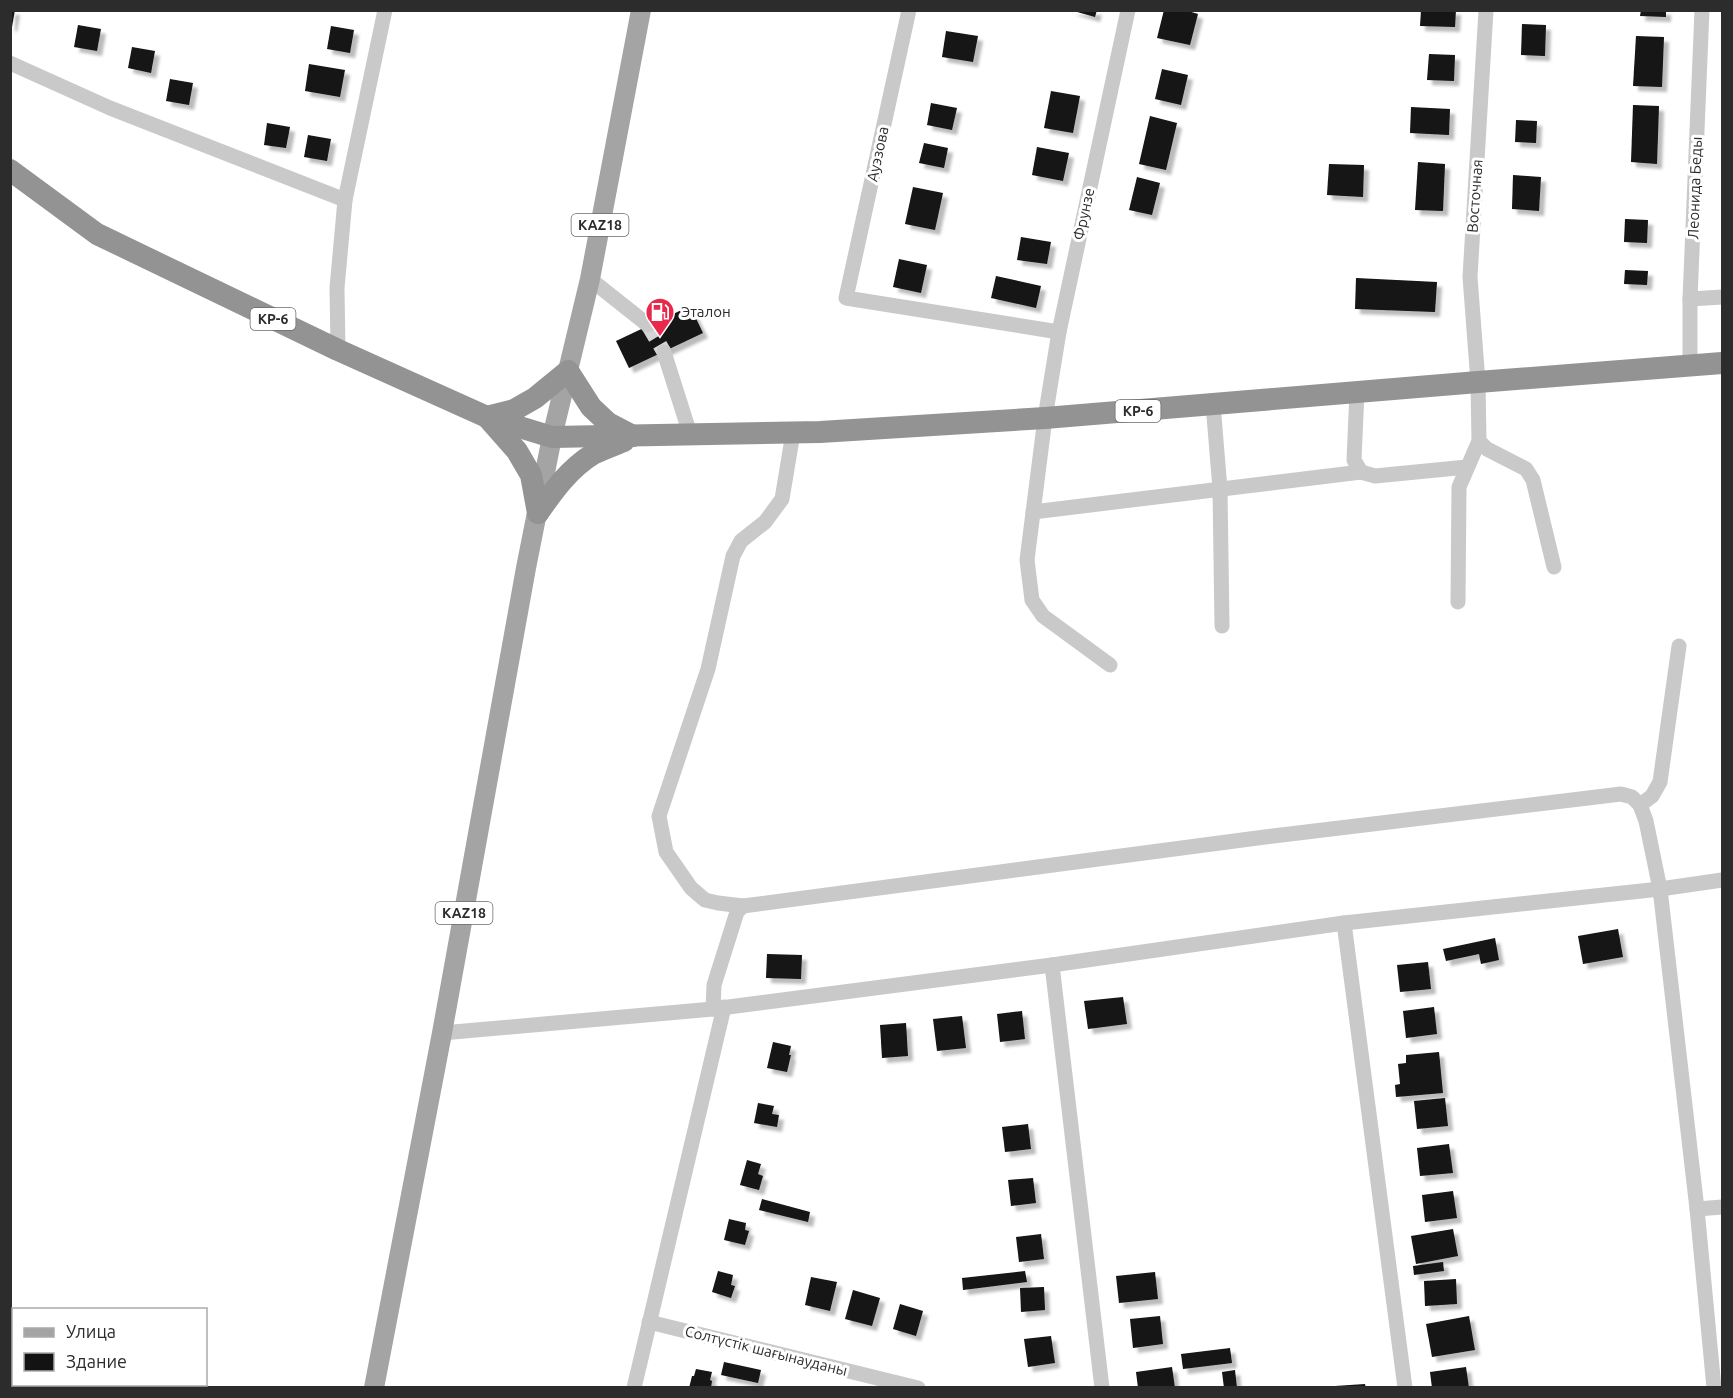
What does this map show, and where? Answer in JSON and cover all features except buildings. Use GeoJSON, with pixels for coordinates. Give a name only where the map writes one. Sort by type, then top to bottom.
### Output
{"type":"FeatureCollection","features":[{"type":"Feature","properties":{"kind":"highway","name":"KP-6"},"geometry":{"type":"LineString","coordinates":[[10,170],[97,234],[338,351],[487,417],[552,437],[793,432],[1045,418],[1722,363]]}},
{"type":"Feature","properties":{"kind":"highway"},"geometry":{"type":"LineString","coordinates":[[538,513],[531,475],[518,451],[487,417],[514,410],[536,398],[568,371],[591,407],[608,423],[634,437]]}},
{"type":"Feature","properties":{"kind":"highway"},"geometry":{"type":"LineString","coordinates":[[538,513],[558,484],[573,469],[594,454],[634,437]]}},
{"type":"Feature","properties":{"kind":"main road","name":"KAZ18"},"geometry":{"type":"LineString","coordinates":[[374,1388],[442,1033],[526,568],[552,437],[590,279],[641,10]]}},
{"type":"Feature","properties":{"kind":"street"},"geometry":{"type":"LineString","coordinates":[[338,351],[337,288],[345,200],[385,10]]}},
{"type":"Feature","properties":{"kind":"street","name":"Ауэзова"},"geometry":{"type":"LineString","coordinates":[[909,10],[846,298],[1059,332]]}},
{"type":"Feature","properties":{"kind":"street","name":"Фрунзе"},"geometry":{"type":"LineString","coordinates":[[1110,665],[1043,616],[1032,600],[1027,560],[1045,418],[1059,332],[1128,10]]}},
{"type":"Feature","properties":{"kind":"street","name":"Восточная"},"geometry":{"type":"LineString","coordinates":[[1479,441],[1478,382],[1470,277],[1486,10]]}},
{"type":"Feature","properties":{"kind":"street","name":"Леонида Беды"},"geometry":{"type":"LineString","coordinates":[[1690,366],[1690,299],[1702,10]]}},
{"type":"Feature","properties":{"kind":"street"},"geometry":{"type":"LineString","coordinates":[[10,63],[110,108],[345,200]]}},
{"type":"Feature","properties":{"kind":"street"},"geometry":{"type":"LineString","coordinates":[[590,279],[648,326]]}},
{"type":"Feature","properties":{"kind":"street"},"geometry":{"type":"LineString","coordinates":[[1690,299],[1722,297]]}},
{"type":"Feature","properties":{"kind":"street"},"geometry":{"type":"LineString","coordinates":[[664,352],[690,434]]}},
{"type":"Feature","properties":{"kind":"street"},"geometry":{"type":"LineString","coordinates":[[1357,392],[1354,460],[1361,472]]}},
{"type":"Feature","properties":{"kind":"street"},"geometry":{"type":"LineString","coordinates":[[1212,404],[1220,489],[1222,626]]}},
{"type":"Feature","properties":{"kind":"street"},"geometry":{"type":"LineString","coordinates":[[793,432],[782,499],[765,522],[741,541],[734,556],[708,669],[659,816],[666,852],[691,888],[705,900],[743,906],[1254,838],[1621,794],[1632,797],[1640,805],[1646,821],[1660,889],[1697,1209],[1714,1388]]}},
{"type":"Feature","properties":{"kind":"street"},"geometry":{"type":"LineString","coordinates":[[1458,602],[1459,487],[1479,441],[1487,449],[1526,469],[1533,480],[1554,567]]}},
{"type":"Feature","properties":{"kind":"street"},"geometry":{"type":"LineString","coordinates":[[1034,512],[1361,472],[1375,476],[1467,467]]}},
{"type":"Feature","properties":{"kind":"street"},"geometry":{"type":"LineString","coordinates":[[1640,805],[1652,796],[1660,782],[1679,646]]}},
{"type":"Feature","properties":{"kind":"street"},"geometry":{"type":"LineString","coordinates":[[442,1033],[718,1008],[1052,965],[1344,923],[1660,889],[1722,880]]}},
{"type":"Feature","properties":{"kind":"street"},"geometry":{"type":"LineString","coordinates":[[634,1388],[718,1008],[714,984],[737,912],[743,906]]}},
{"type":"Feature","properties":{"kind":"street"},"geometry":{"type":"LineString","coordinates":[[1344,923],[1405,1388]]}},
{"type":"Feature","properties":{"kind":"street"},"geometry":{"type":"LineString","coordinates":[[1052,965],[1102,1388]]}},
{"type":"Feature","properties":{"kind":"street"},"geometry":{"type":"LineString","coordinates":[[1697,1209],[1722,1207]]}},
{"type":"Feature","properties":{"kind":"street","name":"Солтүстік шағынауданы"},"geometry":{"type":"LineString","coordinates":[[649,1323],[918,1388]]}},
{"type":"Feature","properties":{"kind":"tunnel"},"geometry":{"type":"LineString","coordinates":[[648,325],[664,352]]}},
{"type":"Feature","properties":{"kind":"place","name":"Эталон"},"geometry":{"type":"Point","coordinates":[660,338]}}]}
